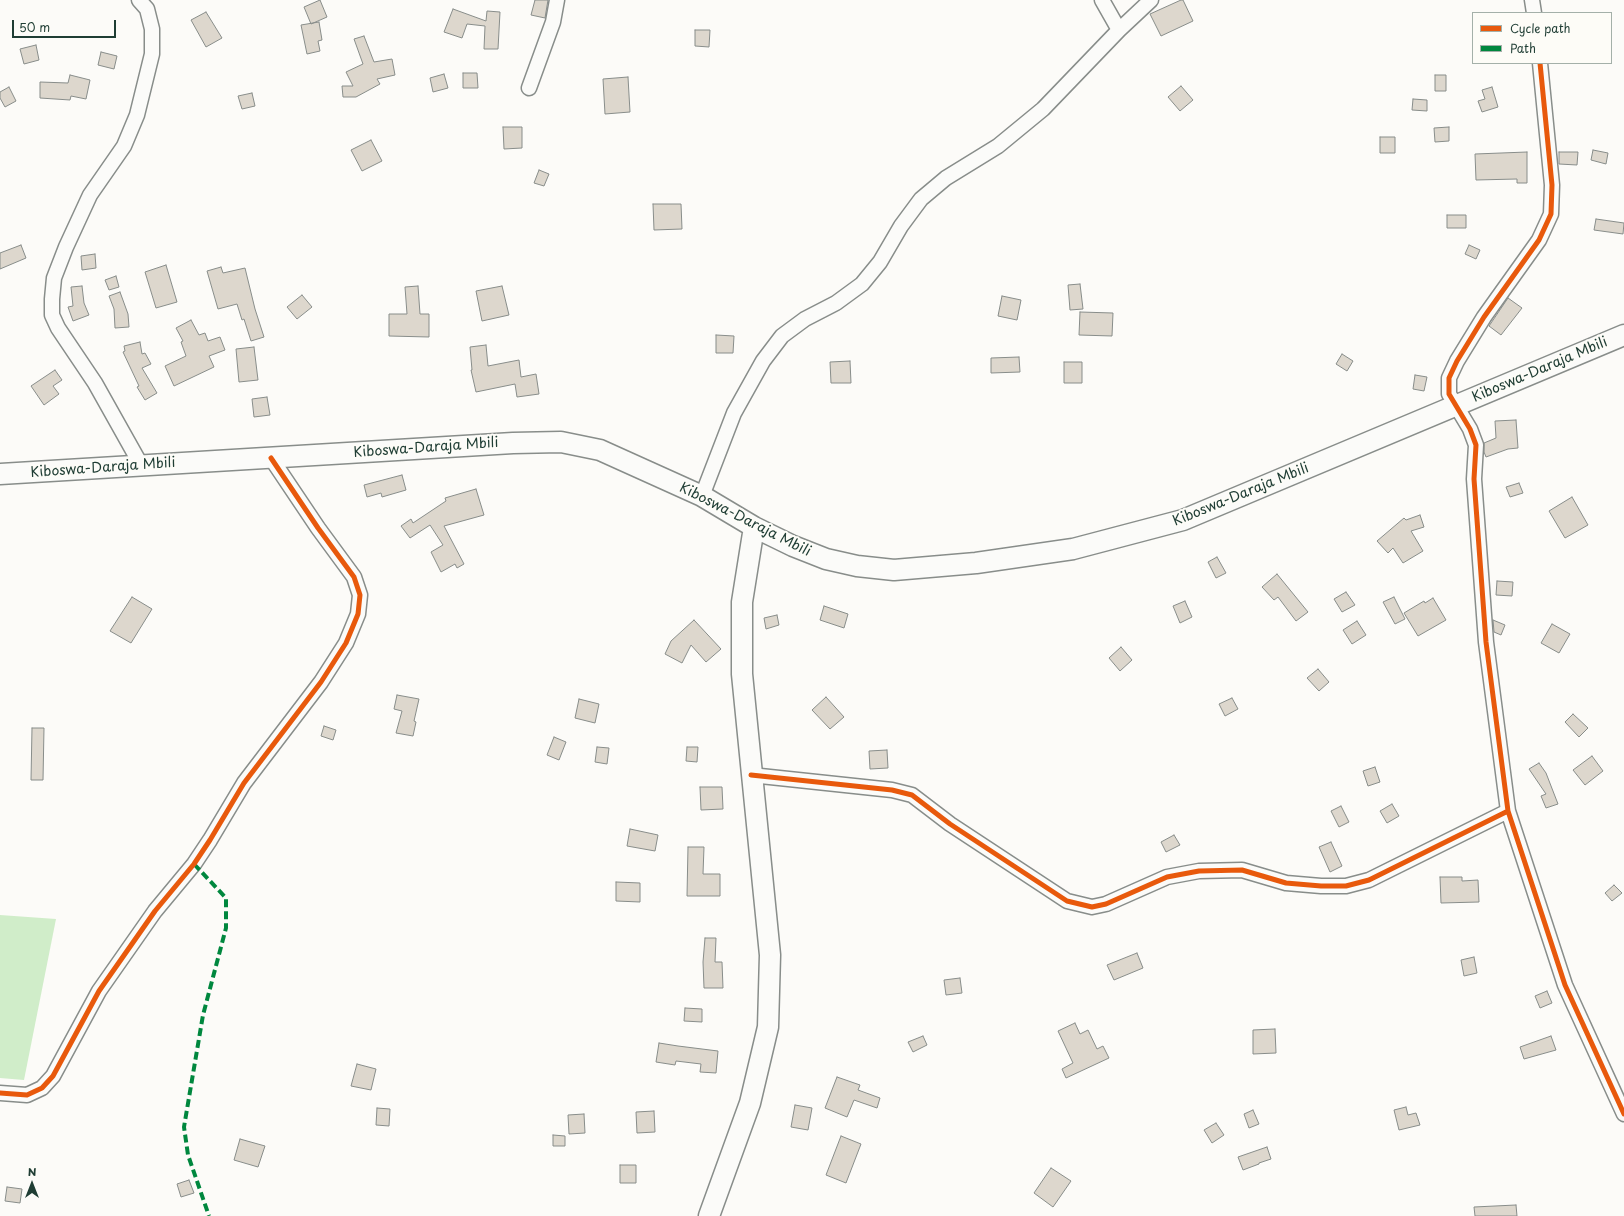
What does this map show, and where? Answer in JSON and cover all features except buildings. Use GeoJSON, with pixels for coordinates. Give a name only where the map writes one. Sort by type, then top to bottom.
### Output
{"type":"FeatureCollection","features":[{"type":"Feature","properties":{"kind":"main road","name":"Kiboswa-Daraja Mbili"},"geometry":{"type":"LineString","coordinates":[[0,474],[505,443],[561,442],[600,450],[702,496],[754,527],[826,560],[857,566],[894,570],[976,563],[1073,548],[1182,520],[1624,335]]}},
{"type":"Feature","properties":{"kind":"main road"},"geometry":{"type":"LineString","coordinates":[[709,1216],[750,1103],[768,1027],[770,955],[742,674],[742,602],[754,527]]}},
{"type":"Feature","properties":{"kind":"street"},"geometry":{"type":"LineString","coordinates":[[139,0],[147,9],[152,29],[152,54],[137,115],[124,146],[90,195],[69,240],[54,278],[52,315],[58,328],[95,382],[141,465]]}},
{"type":"Feature","properties":{"kind":"street"},"geometry":{"type":"LineString","coordinates":[[529,88],[553,22],[557,0]]}},
{"type":"Feature","properties":{"kind":"street"},"geometry":{"type":"LineString","coordinates":[[1102,0],[1119,30]]}},
{"type":"Feature","properties":{"kind":"street"},"geometry":{"type":"LineString","coordinates":[[702,496],[734,413],[763,361],[782,336],[805,319],[836,303],[862,284],[880,262],[901,226],[921,199],[946,178],[998,146],[1043,110],[1119,30],[1151,0]]}},
{"type":"Feature","properties":{"kind":"street"},"geometry":{"type":"LineString","coordinates":[[1532,0],[1534,12]]}},
{"type":"Feature","properties":{"kind":"street"},"geometry":{"type":"LineString","coordinates":[[1540,64],[1552,185],[1550,214],[1540,240],[1484,317],[1456,362],[1449,378],[1449,394],[1470,429],[1476,445],[1475,487],[1486,642],[1508,811],[1565,985],[1624,1114]]}},
{"type":"Feature","properties":{"kind":"street"},"geometry":{"type":"LineString","coordinates":[[0,1093],[27,1095],[42,1088],[53,1076],[99,991],[155,911],[194,864],[244,783],[321,682],[346,643],[358,614],[360,595],[354,577],[318,528],[271,458]]}},
{"type":"Feature","properties":{"kind":"street"},"geometry":{"type":"LineString","coordinates":[[751,775],[892,790],[912,795],[950,824],[1067,901],[1092,907],[1106,904],[1167,876],[1199,871],[1242,870],[1286,883],[1321,886],[1346,886],[1369,880],[1508,811]]}},
{"type":"Feature","properties":{"kind":"green space"},"geometry":{"type":"Polygon","coordinates":[[[0,915],[56,919],[24,1080],[0,1078],[0,915]]]}},
{"type":"Feature","properties":{"kind":"marked path"},"geometry":{"type":"LineString","coordinates":[[194,864],[226,898],[226,928],[203,1015],[184,1127],[188,1155],[209,1216]]}},
{"type":"Feature","properties":{"kind":"cycle path"},"geometry":{"type":"LineString","coordinates":[[1540,64],[1552,185],[1551,214],[1539,240],[1484,317],[1457,361],[1449,378],[1449,394],[1470,429],[1476,445],[1474,479],[1486,642],[1508,811],[1565,985],[1624,1114]]}},
{"type":"Feature","properties":{"kind":"cycle path"},"geometry":{"type":"LineString","coordinates":[[0,1093],[27,1095],[42,1088],[53,1076],[99,991],[155,911],[194,864],[244,783],[321,682],[346,643],[358,614],[360,595],[354,577],[318,528],[271,458]]}},
{"type":"Feature","properties":{"kind":"cycle path"},"geometry":{"type":"LineString","coordinates":[[751,775],[892,790],[912,795],[950,824],[1067,901],[1092,907],[1106,904],[1167,877],[1199,871],[1242,870],[1286,883],[1321,886],[1346,886],[1369,880],[1508,811]]}}]}
